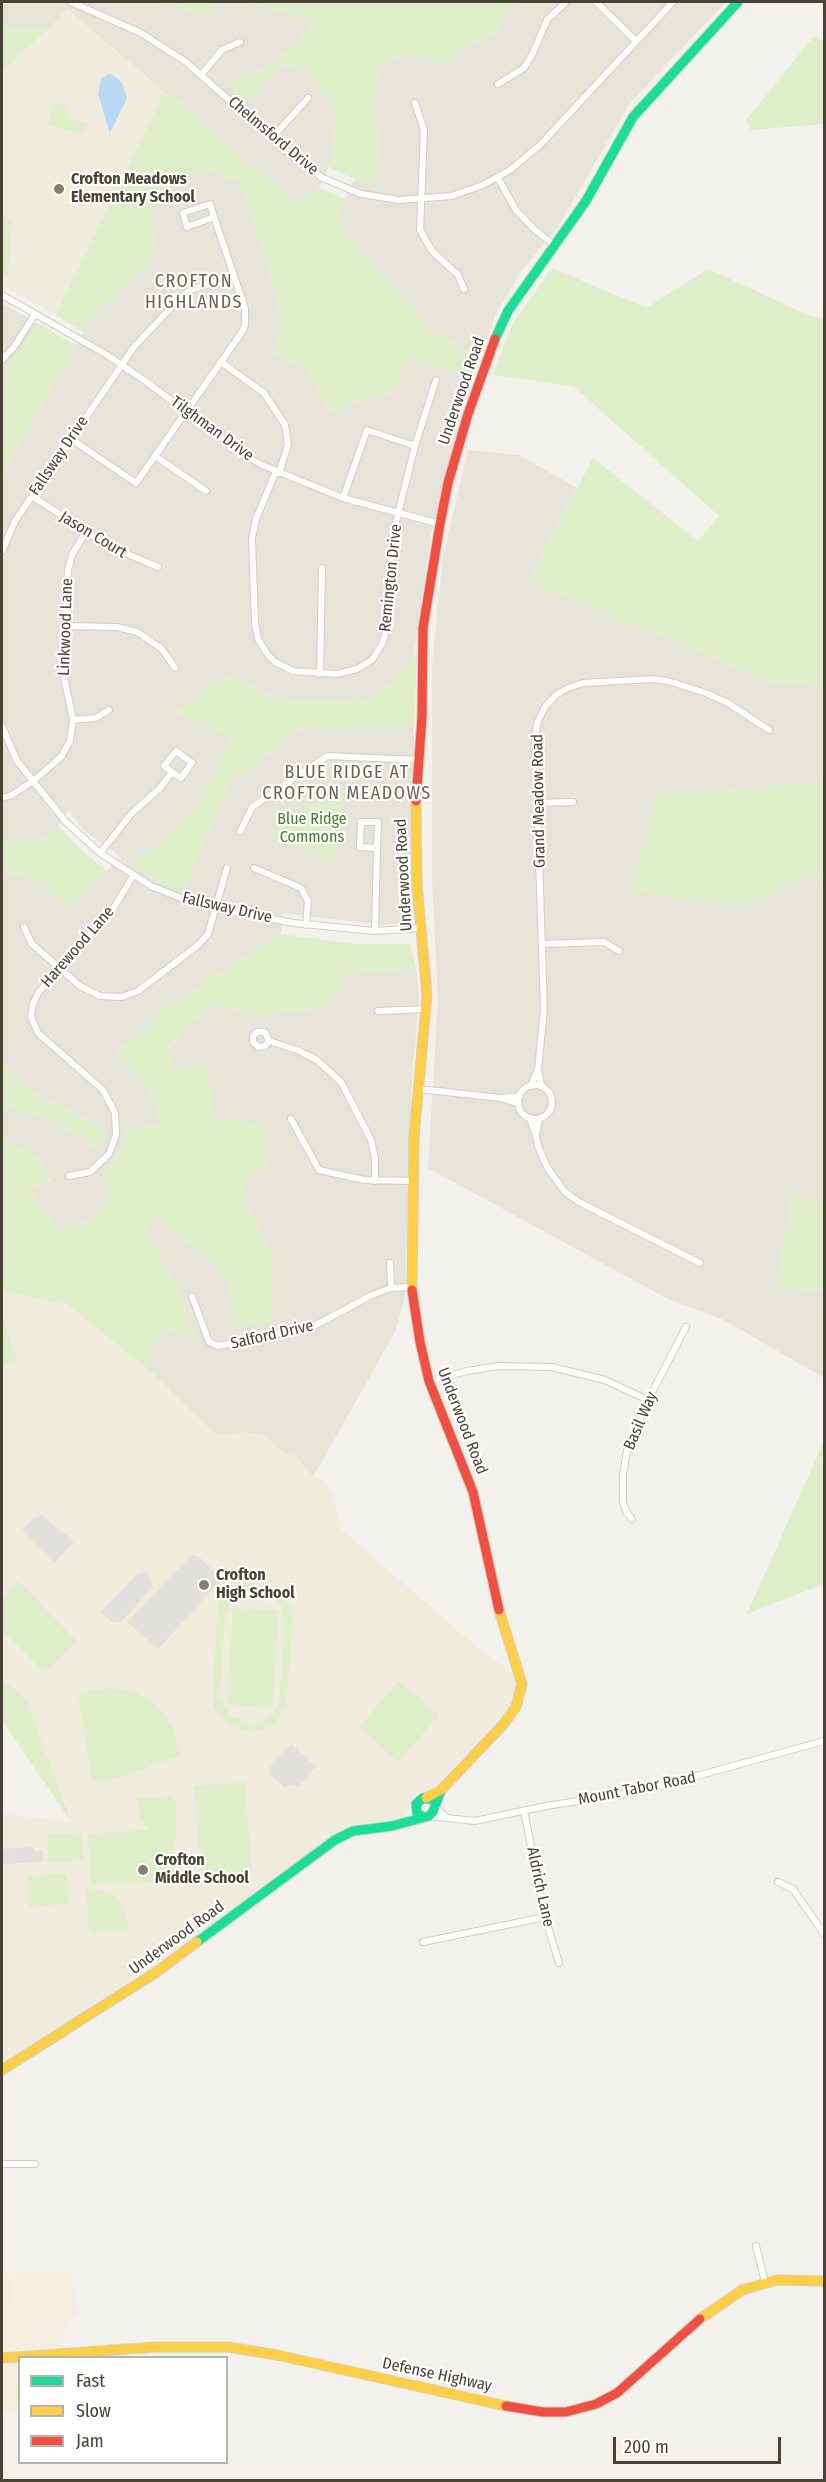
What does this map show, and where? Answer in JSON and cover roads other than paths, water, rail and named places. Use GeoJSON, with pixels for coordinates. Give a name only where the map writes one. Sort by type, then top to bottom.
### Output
{"type":"FeatureCollection","features":[{"type":"Feature","properties":{"kind":"street","name":"Chelmsford Drive"},"geometry":{"type":"LineString","coordinates":[[71,2],[141,33],[178,57],[312,171],[342,187],[380,198],[421,200],[452,196],[498,178],[540,145],[673,2]]}},
{"type":"Feature","properties":{"kind":"street"},"geometry":{"type":"LineString","coordinates":[[498,84],[524,68],[547,20],[566,2]]}},
{"type":"Feature","properties":{"kind":"street"},"geometry":{"type":"LineString","coordinates":[[596,2],[636,41]]}},
{"type":"Feature","properties":{"kind":"street","name":"Underwood Road"},"geometry":{"type":"LineString","coordinates":[[426,1798],[441,1790],[467,1765],[511,1715],[519,1699],[522,1684],[494,1595],[473,1492],[429,1381],[412,1287],[413,1181],[427,976],[417,884],[415,808],[422,708],[423,628],[440,524],[460,439],[501,325],[519,293],[586,201],[624,132],[644,103],[738,2]]}},
{"type":"Feature","properties":{"kind":"street"},"geometry":{"type":"LineString","coordinates":[[201,75],[222,50],[240,42]]}},
{"type":"Feature","properties":{"kind":"street"},"geometry":{"type":"LineString","coordinates":[[272,138],[308,98]]}},
{"type":"Feature","properties":{"kind":"street"},"geometry":{"type":"LineString","coordinates":[[415,103],[424,130],[420,222],[423,237],[432,251],[458,275],[464,289]]}},
{"type":"Feature","properties":{"kind":"street"},"geometry":{"type":"LineString","coordinates":[[498,178],[516,210],[554,245]]}},
{"type":"Feature","properties":{"kind":"street"},"geometry":{"type":"LineString","coordinates":[[71,439],[136,483],[245,325],[245,310],[210,204],[183,213],[187,226],[214,218]]}},
{"type":"Feature","properties":{"kind":"street","name":"Fallsway Drive"},"geometry":{"type":"LineString","coordinates":[[2,551],[9,533],[32,496],[134,347],[182,296],[191,290],[234,276]]}},
{"type":"Feature","properties":{"kind":"street","name":"Tilghman Drive"},"geometry":{"type":"LineString","coordinates":[[2,295],[122,365],[244,455],[277,472],[343,498],[440,524]]}},
{"type":"Feature","properties":{"kind":"street"},"geometry":{"type":"LineString","coordinates":[[2,360],[14,347],[35,314]]}},
{"type":"Feature","properties":{"kind":"street","name":"Remington Drive"},"geometry":{"type":"LineString","coordinates":[[221,362],[264,393],[285,425],[288,445],[256,519],[252,539],[256,631],[262,647],[275,662],[293,671],[320,674],[337,674],[357,669],[372,660],[382,644],[387,625],[392,542],[398,512],[436,380]]}},
{"type":"Feature","properties":{"kind":"street"},"geometry":{"type":"LineString","coordinates":[[343,498],[367,430],[416,446]]}},
{"type":"Feature","properties":{"kind":"street"},"geometry":{"type":"LineString","coordinates":[[155,456],[206,491]]}},
{"type":"Feature","properties":{"kind":"street","name":"Jason Court"},"geometry":{"type":"LineString","coordinates":[[32,496],[85,533],[118,552],[158,567]]}},
{"type":"Feature","properties":{"kind":"street","name":"Linkwood Lane"},"geometry":{"type":"LineString","coordinates":[[2,798],[12,795],[54,764],[66,750],[72,733],[73,720],[63,672],[69,562],[85,533]]}},
{"type":"Feature","properties":{"kind":"street"},"geometry":{"type":"LineString","coordinates":[[320,674],[322,568]]}},
{"type":"Feature","properties":{"kind":"street"},"geometry":{"type":"LineString","coordinates":[[65,626],[117,627],[137,632],[161,648],[175,668]]}},
{"type":"Feature","properties":{"kind":"street","name":"Grand Meadow Road"},"geometry":{"type":"LineString","coordinates":[[541,1086],[538,1069],[544,1010],[543,944],[535,736],[538,721],[545,707],[556,695],[583,682],[652,679],[668,681],[706,693],[728,703],[769,730]]}},
{"type":"Feature","properties":{"kind":"street"},"geometry":{"type":"LineString","coordinates":[[73,720],[96,718],[109,710]]}},
{"type":"Feature","properties":{"kind":"street","name":"Fallsway Drive"},"geometry":{"type":"LineString","coordinates":[[2,726],[11,752],[66,822],[100,853],[133,876],[168,894],[217,909],[306,925],[375,931],[421,928]]}},
{"type":"Feature","properties":{"kind":"street"},"geometry":{"type":"LineString","coordinates":[[176,751],[192,763],[181,778],[172,772],[164,766],[176,751]]}},
{"type":"Feature","properties":{"kind":"street"},"geometry":{"type":"LineString","coordinates":[[240,832],[252,807],[327,756],[419,760]]}},
{"type":"Feature","properties":{"kind":"street"},"geometry":{"type":"LineString","coordinates":[[100,853],[132,813],[160,788],[172,772]]}},
{"type":"Feature","properties":{"kind":"street"},"geometry":{"type":"LineString","coordinates":[[537,803],[573,802]]}},
{"type":"Feature","properties":{"kind":"street"},"geometry":{"type":"LineString","coordinates":[[375,931],[378,822],[360,822],[360,847],[377,848]]}},
{"type":"Feature","properties":{"kind":"street"},"geometry":{"type":"LineString","coordinates":[[24,927],[32,944],[80,986],[108,998],[130,994],[138,991],[204,940],[217,909],[227,868]]}},
{"type":"Feature","properties":{"kind":"street"},"geometry":{"type":"LineString","coordinates":[[254,868],[301,888],[308,901],[306,925]]}},
{"type":"Feature","properties":{"kind":"street","name":"Harewood Lane"},"geometry":{"type":"LineString","coordinates":[[69,1176],[84,1175],[105,1160],[115,1142],[117,1121],[112,1104],[102,1090],[43,1038],[35,1028],[32,1017],[35,999],[115,906],[133,876]]}},
{"type":"Feature","properties":{"kind":"street"},"geometry":{"type":"LineString","coordinates":[[543,944],[604,942],[619,951]]}},
{"type":"Feature","properties":{"kind":"street"},"geometry":{"type":"LineString","coordinates":[[378,1011],[426,1010]]}},
{"type":"Feature","properties":{"kind":"street"},"geometry":{"type":"LineString","coordinates":[[269,1041],[297,1050],[317,1060],[341,1082],[371,1140],[375,1159],[375,1180]]}},
{"type":"Feature","properties":{"kind":"street","name":"Grand Meadow Road"},"geometry":{"type":"LineString","coordinates":[[531,1086],[538,1069]]}},
{"type":"Feature","properties":{"kind":"street"},"geometry":{"type":"LineString","coordinates":[[530,1118],[539,1118],[548,1113],[552,1105],[549,1092],[541,1086],[531,1086],[525,1089],[519,1096],[519,1104],[522,1112],[530,1118],[544,1161],[565,1191],[579,1202],[700,1263]]}},
{"type":"Feature","properties":{"kind":"street"},"geometry":{"type":"LineString","coordinates":[[419,1089],[501,1098],[519,1104]]}},
{"type":"Feature","properties":{"kind":"street"},"geometry":{"type":"LineString","coordinates":[[501,1098],[519,1096]]}},
{"type":"Feature","properties":{"kind":"street"},"geometry":{"type":"LineString","coordinates":[[536,1136],[539,1118]]}},
{"type":"Feature","properties":{"kind":"street"},"geometry":{"type":"LineString","coordinates":[[291,1119],[319,1170],[358,1180],[413,1181]]}},
{"type":"Feature","properties":{"kind":"street"},"geometry":{"type":"LineString","coordinates":[[390,1263],[391,1288]]}},
{"type":"Feature","properties":{"kind":"street","name":"Salford Drive"},"geometry":{"type":"LineString","coordinates":[[192,1296],[209,1342],[218,1346],[314,1326],[372,1295],[391,1288],[412,1287]]}},
{"type":"Feature","properties":{"kind":"street","name":"Basil Way"},"geometry":{"type":"LineString","coordinates":[[632,1520],[623,1502],[624,1464],[632,1435],[686,1327]]}},
{"type":"Feature","properties":{"kind":"street"},"geometry":{"type":"LineString","coordinates":[[429,1381],[467,1371],[499,1366],[552,1367],[605,1380],[648,1400]]}},
{"type":"Feature","properties":{"kind":"street","name":"Mount Tabor Road"},"geometry":{"type":"LineString","coordinates":[[426,1816],[475,1821],[666,1786],[825,1741]]}},
{"type":"Feature","properties":{"kind":"street","name":"Underwood Road"},"geometry":{"type":"LineString","coordinates":[[434,1805],[441,1790]]}},
{"type":"Feature","properties":{"kind":"street"},"geometry":{"type":"LineString","coordinates":[[402,1823],[417,1801],[426,1798],[431,1800],[447,1818]]}},
{"type":"Feature","properties":{"kind":"street"},"geometry":{"type":"LineString","coordinates":[[415,1807],[417,1813],[426,1816],[434,1805]]}},
{"type":"Feature","properties":{"kind":"street","name":"Aldrich Lane"},"geometry":{"type":"LineString","coordinates":[[524,1811],[545,1917],[559,1963]]}},
{"type":"Feature","properties":{"kind":"street","name":"Underwood Road"},"geometry":{"type":"LineString","coordinates":[[2,2070],[155,1973],[335,1840],[353,1831],[402,1823],[426,1816]]}},
{"type":"Feature","properties":{"kind":"street"},"geometry":{"type":"LineString","coordinates":[[778,1882],[793,1889],[825,1934]]}},
{"type":"Feature","properties":{"kind":"street"},"geometry":{"type":"LineString","coordinates":[[423,1942],[545,1917]]}},
{"type":"Feature","properties":{"kind":"street"},"geometry":{"type":"LineString","coordinates":[[2,2164],[34,2164]]}},
{"type":"Feature","properties":{"kind":"street"},"geometry":{"type":"LineString","coordinates":[[756,2246],[765,2282]]}},
{"type":"Feature","properties":{"kind":"street","name":"Defense Highway"},"geometry":{"type":"LineString","coordinates":[[32,2356],[165,2347],[228,2347],[277,2355],[510,2407],[543,2412],[567,2412],[596,2404],[617,2393],[723,2301],[741,2290],[765,2282],[790,2279],[825,2281]]}},
{"type":"Feature","properties":{"kind":"street","name":"Defense Highway"},"geometry":{"type":"LineString","coordinates":[[2,2358],[18,2357]]}},
{"type":"Feature","properties":{"kind":"water"},"geometry":{"type":"Polygon","coordinates":[[[108,74],[113,75],[122,83],[127,98],[110,133],[98,94],[101,79],[108,74]]]}},
{"type":"Feature","properties":{"kind":"place","name":"Crofton Meadows Elementary School"},"geometry":{"type":"Point","coordinates":[59,189]}},
{"type":"Feature","properties":{"kind":"place","name":"Crofton High School"},"geometry":{"type":"Point","coordinates":[204,1585]}},
{"type":"Feature","properties":{"kind":"place","name":"Crofton Middle School"},"geometry":{"type":"Point","coordinates":[143,1870]}},
{"type":"Feature","properties":{"kind":"district","name":"CROFTON HIGHLANDS"},"geometry":{"type":"Point","coordinates":[194,292]}},
{"type":"Feature","properties":{"kind":"district","name":"BLUE RIDGE AT CROFTON MEADOWS"},"geometry":{"type":"Point","coordinates":[347,783]}},
{"type":"Feature","properties":{"kind":"park label","name":"Blue Ridge Commons"},"geometry":{"type":"Point","coordinates":[312,829]}}]}
